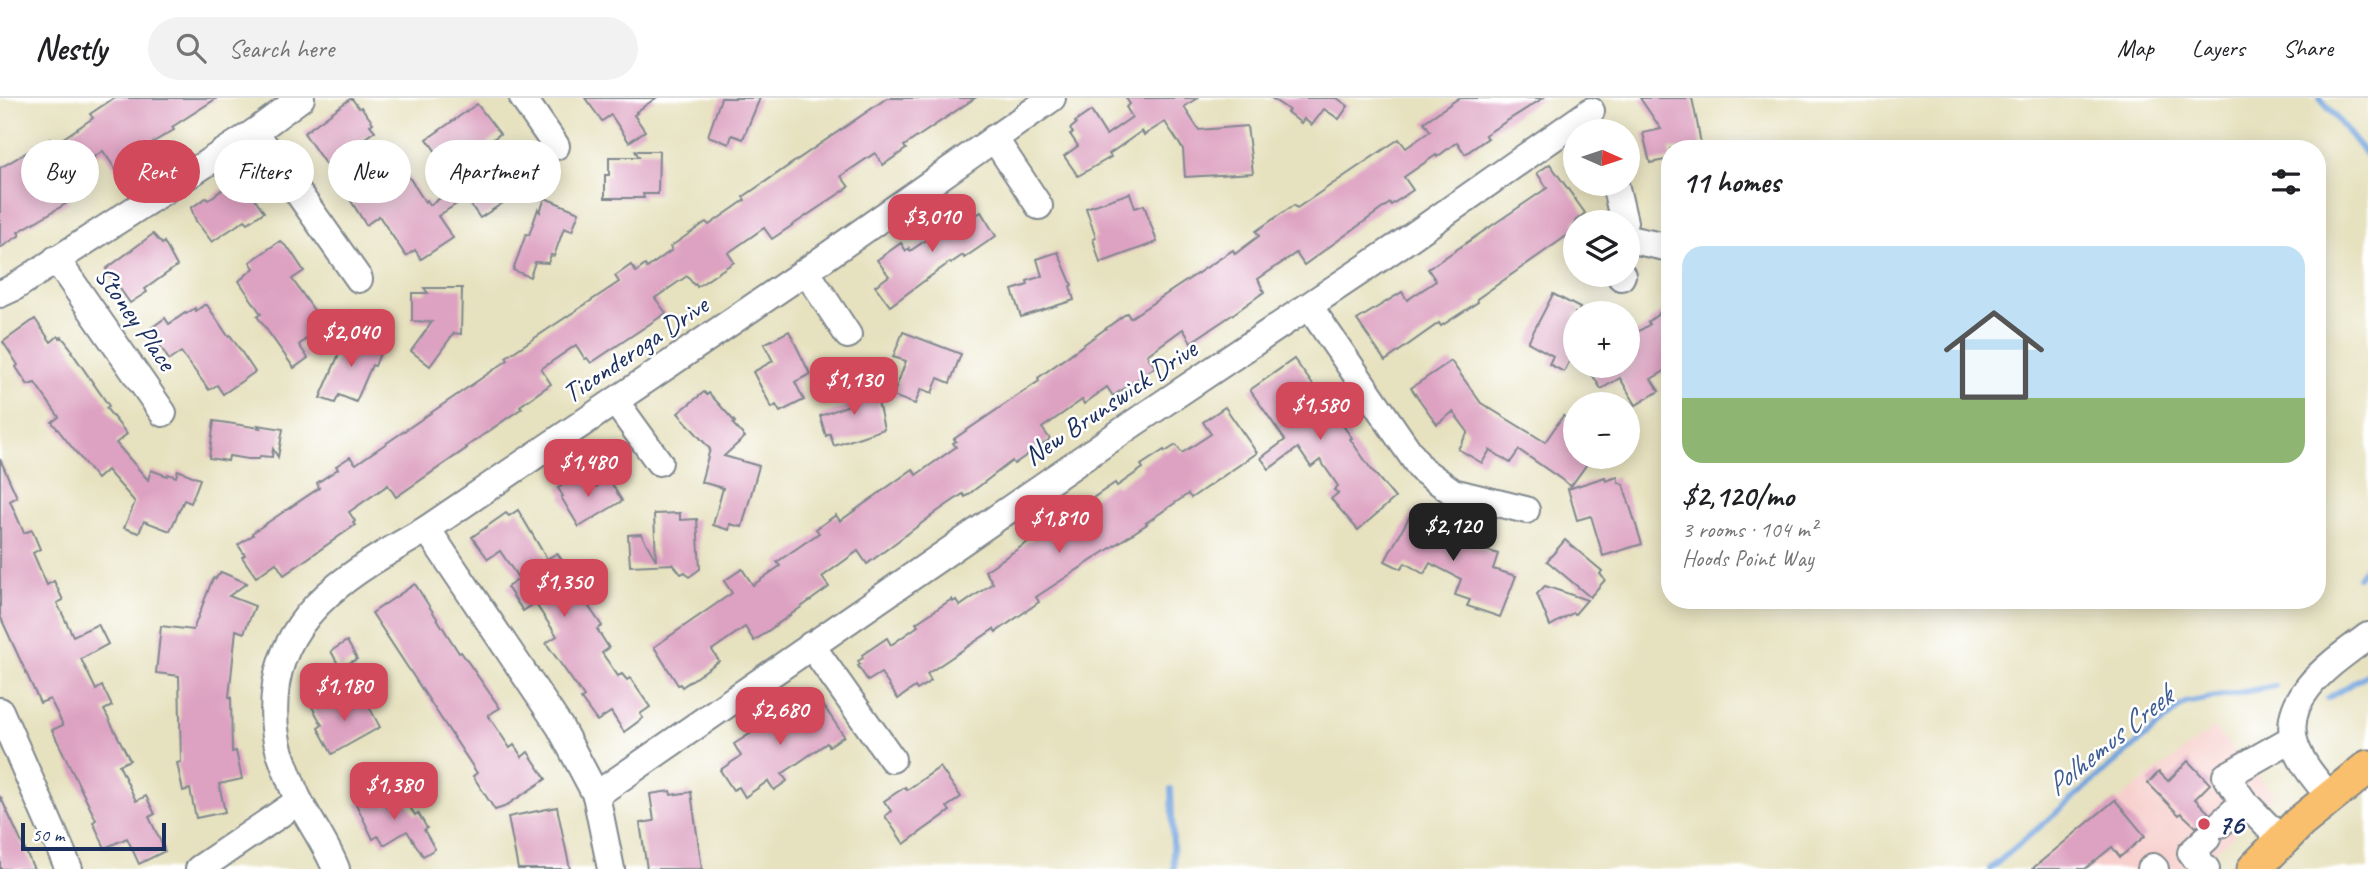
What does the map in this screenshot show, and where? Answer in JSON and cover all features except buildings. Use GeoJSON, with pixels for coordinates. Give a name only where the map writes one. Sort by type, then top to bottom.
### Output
{"type":"FeatureCollection","features":[{"type":"Feature","properties":{"kind":"main road"},"geometry":{"type":"LineString","coordinates":[[2253,869],[2329,796],[2368,767]]}},
{"type":"Feature","properties":{"kind":"street"},"geometry":{"type":"LineString","coordinates":[[0,293],[13,288],[255,132],[301,98]]}},
{"type":"Feature","properties":{"kind":"street"},"geometry":{"type":"LineString","coordinates":[[523,98],[552,140]]}},
{"type":"Feature","properties":{"kind":"street","name":"Ticonderoga Drive"},"geometry":{"type":"LineString","coordinates":[[336,869],[299,801],[279,750],[275,727],[274,701],[285,650],[314,606],[341,582],[370,562],[427,529],[806,271],[1052,98]]}},
{"type":"Feature","properties":{"kind":"street","name":"New Brunswick Drive"},"geometry":{"type":"LineString","coordinates":[[596,795],[1134,423],[1591,114]]}},
{"type":"Feature","properties":{"kind":"street"},"geometry":{"type":"LineString","coordinates":[[255,132],[359,279]]}},
{"type":"Feature","properties":{"kind":"street"},"geometry":{"type":"LineString","coordinates":[[994,138],[1039,206]]}},
{"type":"Feature","properties":{"kind":"street"},"geometry":{"type":"LineString","coordinates":[[1640,242],[1661,246]]}},
{"type":"Feature","properties":{"kind":"street","name":"Stoney Place"},"geometry":{"type":"LineString","coordinates":[[56,259],[163,413]]}},
{"type":"Feature","properties":{"kind":"street"},"geometry":{"type":"LineString","coordinates":[[806,271],[848,335]]}},
{"type":"Feature","properties":{"kind":"street"},"geometry":{"type":"LineString","coordinates":[[1309,306],[1421,469],[1453,492],[1526,510]]}},
{"type":"Feature","properties":{"kind":"street"},"geometry":{"type":"LineString","coordinates":[[615,401],[659,462]]}},
{"type":"Feature","properties":{"kind":"street"},"geometry":{"type":"LineString","coordinates":[[427,529],[560,727],[596,795],[611,869]]}},
{"type":"Feature","properties":{"kind":"street"},"geometry":{"type":"LineString","coordinates":[[2329,796],[2307,769],[2293,738],[2294,719],[2304,691],[2329,666],[2368,636]]}},
{"type":"Feature","properties":{"kind":"street"},"geometry":{"type":"LineString","coordinates":[[811,645],[891,759]]}},
{"type":"Feature","properties":{"kind":"street"},"geometry":{"type":"LineString","coordinates":[[0,711],[69,869]]}},
{"type":"Feature","properties":{"kind":"street"},"geometry":{"type":"LineString","coordinates":[[2282,841],[2244,802],[2226,776],[2293,738]]}},
{"type":"Feature","properties":{"kind":"street"},"geometry":{"type":"LineString","coordinates":[[199,869],[299,801]]}},
{"type":"Feature","properties":{"kind":"street"},"geometry":{"type":"LineString","coordinates":[[2206,869],[2190,853],[2244,802]]}},
{"type":"Feature","properties":{"kind":"shaded area"},"geometry":{"type":"Polygon","coordinates":[[[2214,728],[2274,794],[2198,869],[2034,869],[2049,853],[2214,728]]]}},
{"type":"Feature","properties":{"kind":"waterway"},"geometry":{"type":"LineString","coordinates":[[2320,98],[2368,157]]}},
{"type":"Feature","properties":{"kind":"waterway"},"geometry":{"type":"LineString","coordinates":[[2358,577],[2368,564]]}},
{"type":"Feature","properties":{"kind":"waterway","name":"Polhemus Creek"},"geometry":{"type":"LineString","coordinates":[[2328,698],[2368,674]]}},
{"type":"Feature","properties":{"kind":"waterway","name":"Polhemus Creek"},"geometry":{"type":"LineString","coordinates":[[1990,869],[2185,703],[2275,686]]}},
{"type":"Feature","properties":{"kind":"waterway"},"geometry":{"type":"LineString","coordinates":[[1171,789],[1174,869]]}},
{"type":"Feature","properties":{"kind":"place","name":"76"},"geometry":{"type":"Point","coordinates":[2204,824]}}]}
